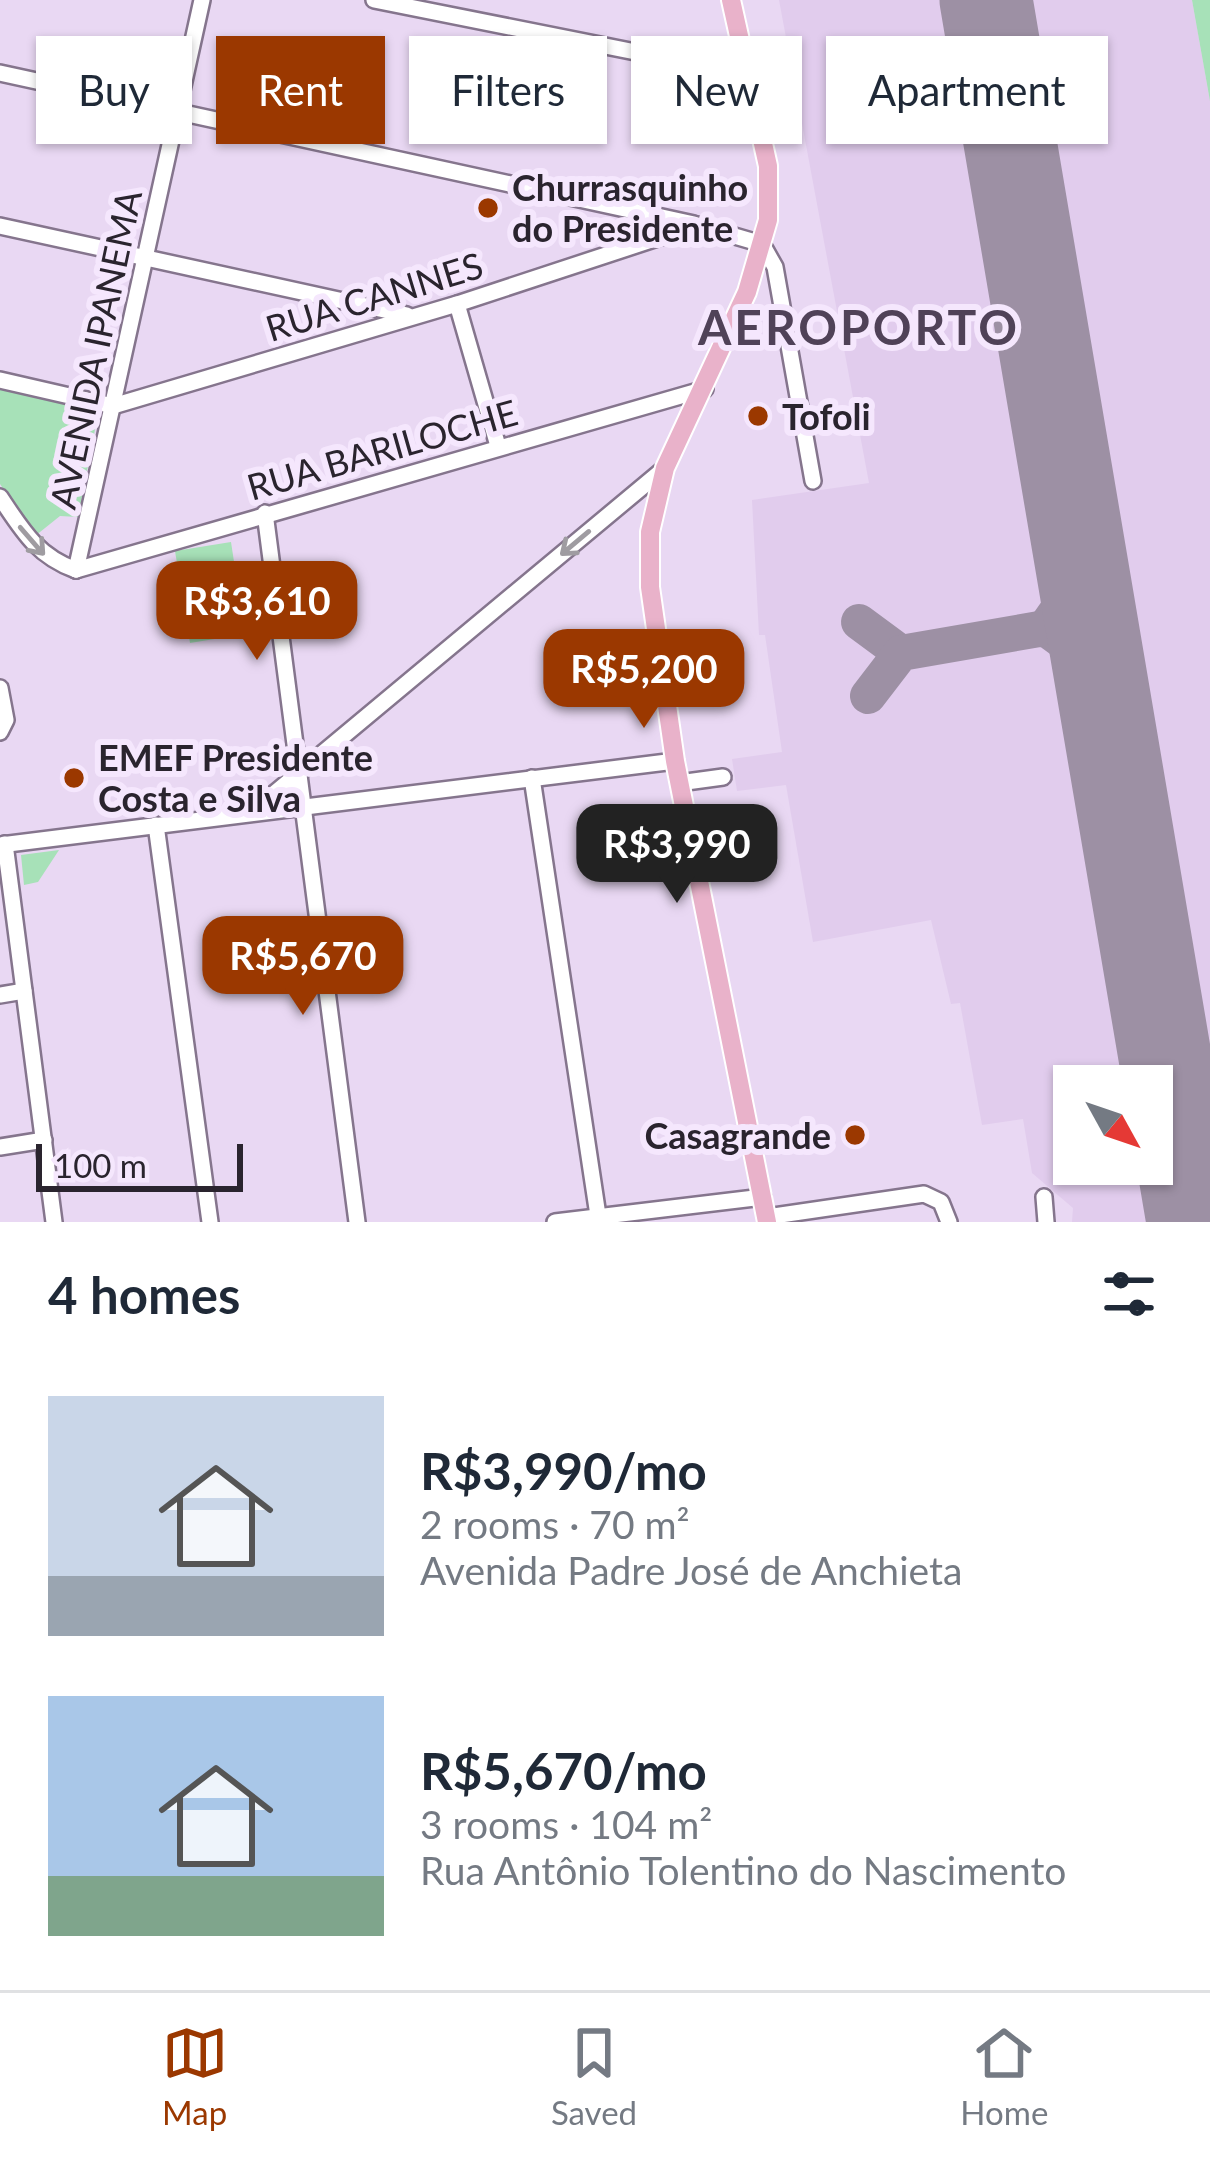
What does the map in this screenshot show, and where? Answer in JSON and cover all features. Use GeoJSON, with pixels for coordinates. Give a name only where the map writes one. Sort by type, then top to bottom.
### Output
{"type":"FeatureCollection","features":[{"type":"Feature","properties":{"kind":"main road"},"geometry":{"type":"LineString","coordinates":[[731,0],[741,36]]}},
{"type":"Feature","properties":{"kind":"main road"},"geometry":{"type":"LineString","coordinates":[[763,144],[769,180],[762,244],[705,389],[665,468],[650,532],[650,587],[679,783],[766,1212]]}},
{"type":"Feature","properties":{"kind":"street","name":"AVENIDA IPANEMA"},"geometry":{"type":"LineString","coordinates":[[192,46],[202,0]]}},
{"type":"Feature","properties":{"kind":"street"},"geometry":{"type":"LineString","coordinates":[[374,0],[631,51]]}},
{"type":"Feature","properties":{"kind":"street"},"geometry":{"type":"LineString","coordinates":[[0,73],[36,81]]}},
{"type":"Feature","properties":{"kind":"street"},"geometry":{"type":"LineString","coordinates":[[192,117],[697,225],[762,244],[775,267],[813,481]]}},
{"type":"Feature","properties":{"kind":"street","name":"AVENIDA IPANEMA"},"geometry":{"type":"LineString","coordinates":[[76,570],[170,144]]}},
{"type":"Feature","properties":{"kind":"street","name":"RUA CANNES"},"geometry":{"type":"LineString","coordinates":[[0,380],[112,406],[457,304],[697,225]]}},
{"type":"Feature","properties":{"kind":"street"},"geometry":{"type":"LineString","coordinates":[[0,226],[413,317]]}},
{"type":"Feature","properties":{"kind":"street"},"geometry":{"type":"LineString","coordinates":[[457,304],[497,446]]}},
{"type":"Feature","properties":{"kind":"street","name":"RUA BARILOCHE"},"geometry":{"type":"LineString","coordinates":[[76,570],[705,389]]}},
{"type":"Feature","properties":{"kind":"street"},"geometry":{"type":"LineString","coordinates":[[250,814],[665,468]]}},
{"type":"Feature","properties":{"kind":"street"},"geometry":{"type":"LineString","coordinates":[[0,497],[30,542],[76,570]]}},
{"type":"Feature","properties":{"kind":"street"},"geometry":{"type":"LineString","coordinates":[[265,513],[357,1222]]}},
{"type":"Feature","properties":{"kind":"street"},"geometry":{"type":"LineString","coordinates":[[0,688],[6,720],[0,732]]}},
{"type":"Feature","properties":{"kind":"street"},"geometry":{"type":"LineString","coordinates":[[54,1222],[3,845],[675,760]]}},
{"type":"Feature","properties":{"kind":"street"},"geometry":{"type":"LineString","coordinates":[[679,783],[723,776]]}},
{"type":"Feature","properties":{"kind":"street"},"geometry":{"type":"LineString","coordinates":[[532,778],[598,1219]]}},
{"type":"Feature","properties":{"kind":"street"},"geometry":{"type":"LineString","coordinates":[[156,825],[210,1222]]}},
{"type":"Feature","properties":{"kind":"street"},"geometry":{"type":"LineString","coordinates":[[0,995],[24,991]]}},
{"type":"Feature","properties":{"kind":"street"},"geometry":{"type":"LineString","coordinates":[[0,1147],[44,1140]]}},
{"type":"Feature","properties":{"kind":"street"},"geometry":{"type":"LineString","coordinates":[[555,1222],[766,1212],[847,1214],[924,1194],[941,1202],[950,1222]]}},
{"type":"Feature","properties":{"kind":"street"},"geometry":{"type":"LineString","coordinates":[[1043,1198],[1046,1222]]}},
{"type":"Feature","properties":{"kind":"shaded area"},"geometry":{"type":"Polygon","coordinates":[[[779,0],[1192,0],[1210,101],[1210,1222],[1072,1222],[1073,1208],[1032,1173],[1023,1119],[982,1125],[960,1003],[951,1004],[931,920],[813,942],[786,785],[737,791],[732,759],[782,752],[765,635],[759,635],[752,500],[869,483],[802,123],[802,36],[786,36],[779,0]]]}},
{"type":"Feature","properties":{"kind":"green space"},"geometry":{"type":"Polygon","coordinates":[[[1192,0],[1210,0],[1210,101],[1192,0]]]}},
{"type":"Feature","properties":{"kind":"green space"},"geometry":{"type":"Polygon","coordinates":[[[0,388],[99,409],[78,517],[60,516],[35,536],[0,484],[0,388]]]}},
{"type":"Feature","properties":{"kind":"green space"},"geometry":{"type":"Polygon","coordinates":[[[231,542],[245,634],[190,643],[175,551],[231,542]]]}},
{"type":"Feature","properties":{"kind":"green space"},"geometry":{"type":"Polygon","coordinates":[[[59,850],[38,882],[24,885],[21,855],[59,850]]]}},
{"type":"Feature","properties":{"kind":"taxiway"},"geometry":{"type":"LineString","coordinates":[[1045,628],[1071,591],[1078,543]]}},
{"type":"Feature","properties":{"kind":"taxiway"},"geometry":{"type":"LineString","coordinates":[[859,622],[901,653]]}},
{"type":"Feature","properties":{"kind":"taxiway"},"geometry":{"type":"LineString","coordinates":[[868,696],[901,653],[1045,628],[1082,655],[1104,698]]}},
{"type":"Feature","properties":{"kind":"runway"},"geometry":{"type":"LineString","coordinates":[[986,0],[1193,1222]]}},
{"type":"Feature","properties":{"kind":"place","name":"Churrasquinho do Presidente"},"geometry":{"type":"Point","coordinates":[488,208]}},
{"type":"Feature","properties":{"kind":"place","name":"Tofoli"},"geometry":{"type":"Point","coordinates":[758,416]}},
{"type":"Feature","properties":{"kind":"place","name":"EMEF Presidente Costa e Silva"},"geometry":{"type":"Point","coordinates":[74,778]}},
{"type":"Feature","properties":{"kind":"place","name":"Casagrande"},"geometry":{"type":"Point","coordinates":[855,1135]}},
{"type":"Feature","properties":{"kind":"district","name":"AEROPORTO"},"geometry":{"type":"Point","coordinates":[859,326]}}]}
